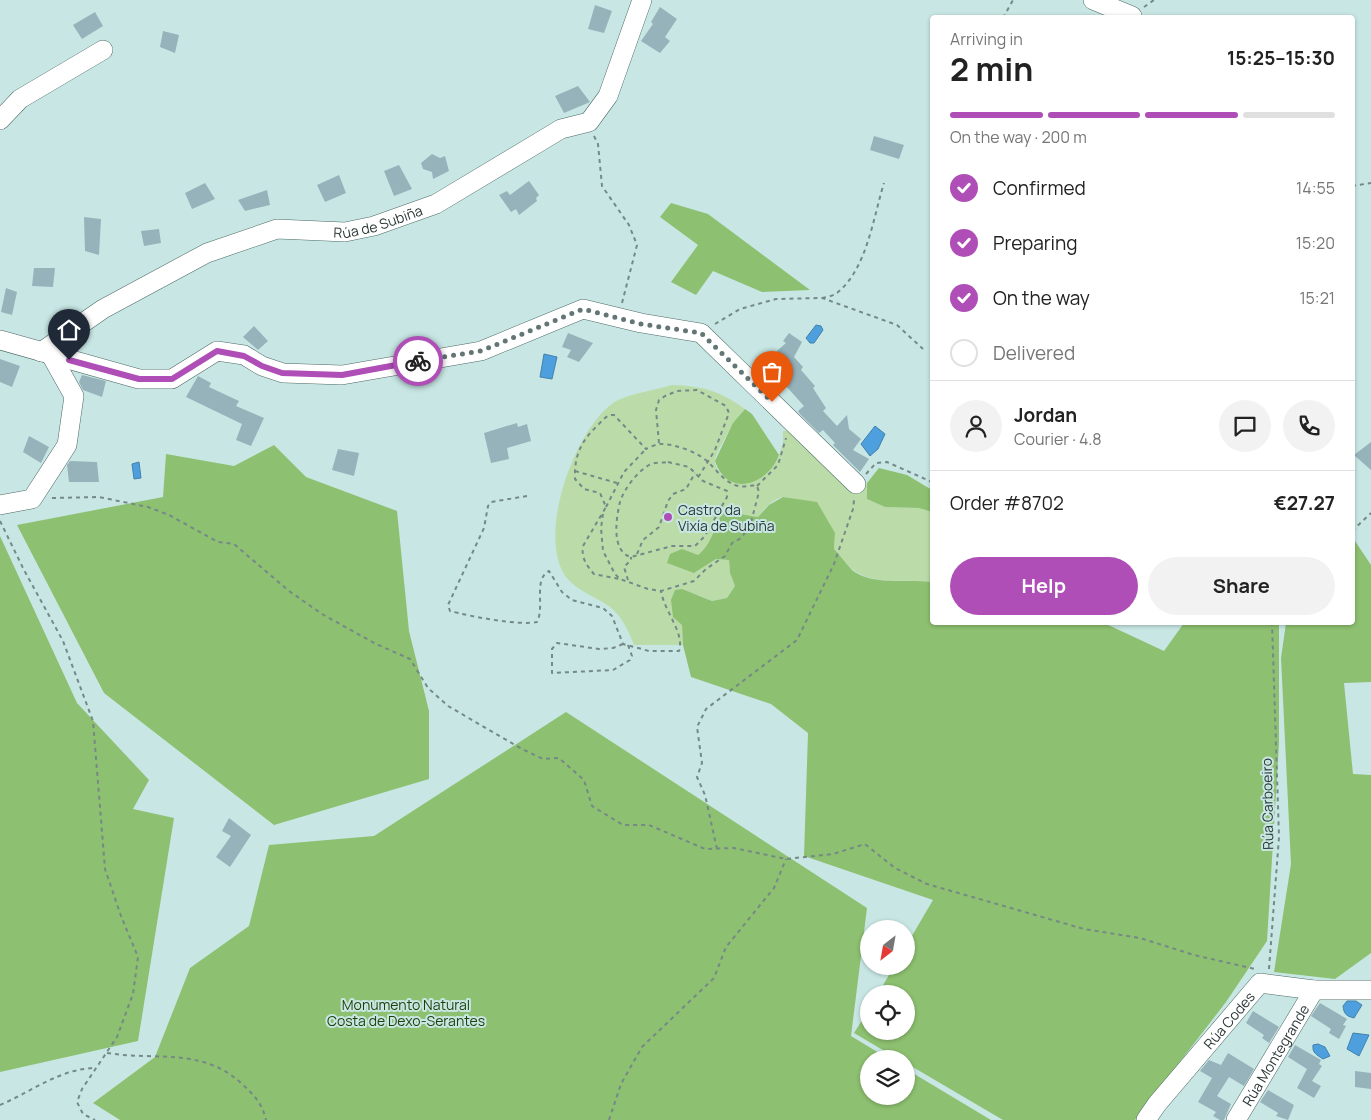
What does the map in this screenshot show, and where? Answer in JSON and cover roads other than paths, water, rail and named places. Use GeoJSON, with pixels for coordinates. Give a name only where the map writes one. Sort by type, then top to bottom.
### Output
{"type":"FeatureCollection","features":[{"type":"Feature","properties":{"kind":"street","name":"Rúa de Subiña"},"geometry":{"type":"LineString","coordinates":[[46,354],[102,309],[207,253],[277,229],[345,232],[374,226],[436,204],[561,130],[589,122],[608,96],[642,0]]}},
{"type":"Feature","properties":{"kind":"street"},"geometry":{"type":"LineString","coordinates":[[1093,0],[1130,15]]}},
{"type":"Feature","properties":{"kind":"street"},"geometry":{"type":"LineString","coordinates":[[0,120],[20,99],[103,50]]}},
{"type":"Feature","properties":{"kind":"street"},"geometry":{"type":"LineString","coordinates":[[0,340],[139,379],[172,379],[217,351],[244,356],[262,366],[282,373],[342,375],[481,351],[583,309],[618,318],[701,333],[855,486]]}},
{"type":"Feature","properties":{"kind":"street"},"geometry":{"type":"LineString","coordinates":[[0,504],[32,499],[67,445],[74,396],[46,354]]}},
{"type":"Feature","properties":{"kind":"street","name":"Rúa Codes"},"geometry":{"type":"LineString","coordinates":[[1146,1120],[1156,1104],[1263,983],[1314,990],[1371,990]]}},
{"type":"Feature","properties":{"kind":"street","name":"Rúa Montegrande"},"geometry":{"type":"LineString","coordinates":[[1236,1120],[1314,990]]}},
{"type":"Feature","properties":{"kind":"water"},"geometry":{"type":"Polygon","coordinates":[[[816,325],[821,326],[823,330],[814,343],[810,343],[806,338],[816,325]]]}},
{"type":"Feature","properties":{"kind":"water"},"geometry":{"type":"Polygon","coordinates":[[[544,354],[557,357],[552,379],[540,377],[544,354]]]}},
{"type":"Feature","properties":{"kind":"water"},"geometry":{"type":"Polygon","coordinates":[[[875,426],[885,434],[878,449],[870,456],[861,444],[875,426]]]}},
{"type":"Feature","properties":{"kind":"water"},"geometry":{"type":"Polygon","coordinates":[[[139,462],[141,478],[134,479],[132,464],[139,462]]]}},
{"type":"Feature","properties":{"kind":"water"},"geometry":{"type":"Polygon","coordinates":[[[1347,1001],[1356,1001],[1362,1005],[1354,1018],[1347,1015],[1344,1011],[1343,1006],[1347,1001]]]}},
{"type":"Feature","properties":{"kind":"water"},"geometry":{"type":"Polygon","coordinates":[[[1353,1033],[1369,1035],[1359,1056],[1347,1049],[1353,1033]]]}},
{"type":"Feature","properties":{"kind":"water"},"geometry":{"type":"Polygon","coordinates":[[[1318,1044],[1325,1047],[1330,1056],[1323,1059],[1315,1054],[1313,1045],[1318,1044]]]}},
{"type":"Feature","properties":{"kind":"place","name":"Castro da Vixía de Subiña"},"geometry":{"type":"Point","coordinates":[668,517]}},
{"type":"Feature","properties":{"kind":"park label","name":"Monumento Natural Costa de Dexo-Serantes"},"geometry":{"type":"Point","coordinates":[406,1012]}}]}
